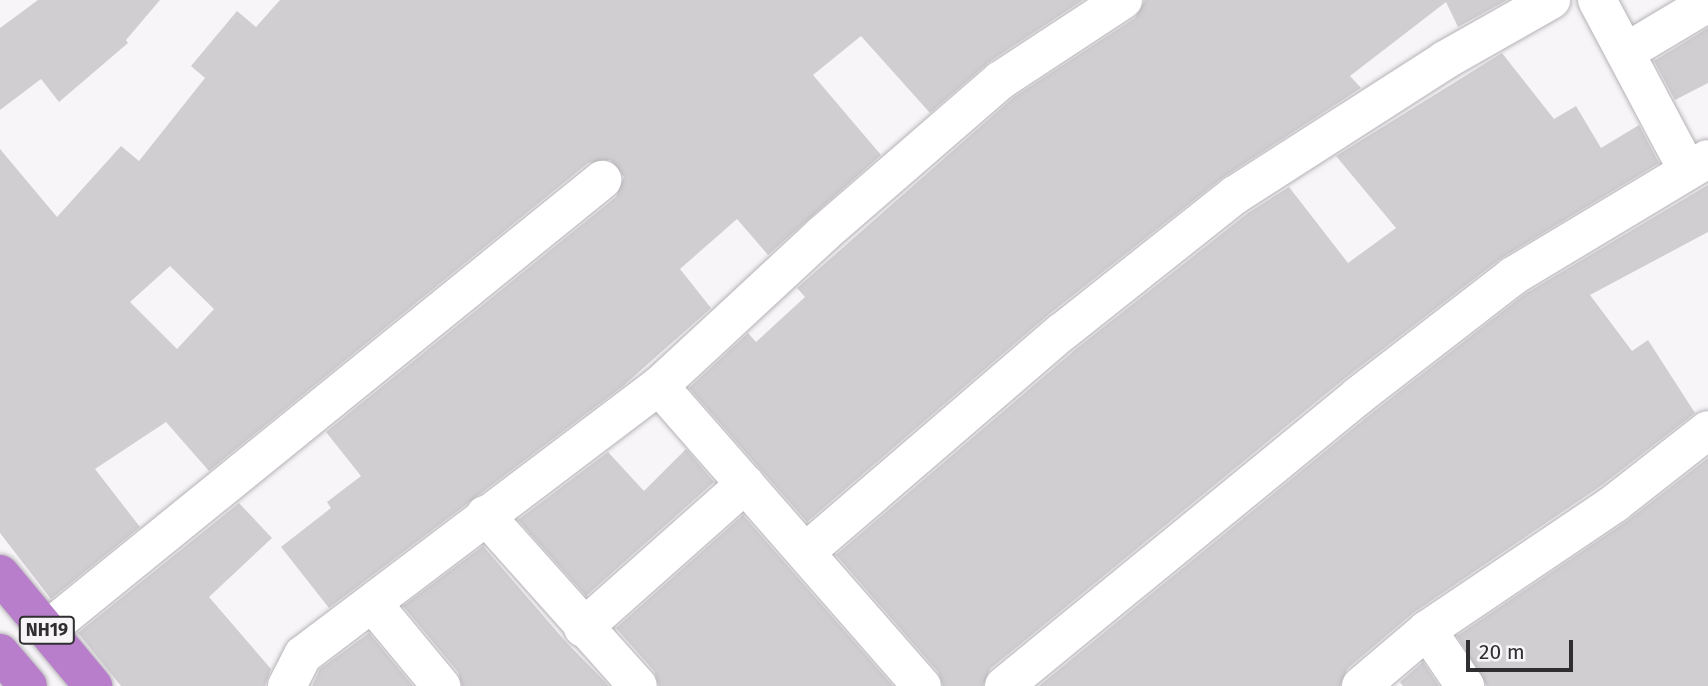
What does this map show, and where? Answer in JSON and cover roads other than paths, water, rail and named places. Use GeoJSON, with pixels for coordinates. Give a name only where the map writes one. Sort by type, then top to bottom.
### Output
{"type":"FeatureCollection","features":[{"type":"Feature","properties":{"kind":"highway","name":"NH19"},"geometry":{"type":"LineString","coordinates":[[0,574],[93,686]]}},
{"type":"Feature","properties":{"kind":"highway","name":"NH19"},"geometry":{"type":"LineString","coordinates":[[0,653],[27,686]]}},
{"type":"Feature","properties":{"kind":"street"},"geometry":{"type":"LineString","coordinates":[[286,686],[303,655],[659,386],[823,234],[1001,80],[1123,0]]}},
{"type":"Feature","properties":{"kind":"street"},"geometry":{"type":"LineString","coordinates":[[807,551],[1062,332],[1235,195],[1445,60],[1551,0]]}},
{"type":"Feature","properties":{"kind":"street"},"geometry":{"type":"LineString","coordinates":[[1004,686],[1358,396],[1513,276],[1697,164],[1626,52],[1597,0]]}},
{"type":"Feature","properties":{"kind":"street"},"geometry":{"type":"LineString","coordinates":[[1626,52],[1708,3]]}},
{"type":"Feature","properties":{"kind":"street"},"geometry":{"type":"LineString","coordinates":[[47,631],[431,323],[520,244],[602,180]]}},
{"type":"Feature","properties":{"kind":"street"},"geometry":{"type":"LineString","coordinates":[[659,386],[807,551],[922,686]]}},
{"type":"Feature","properties":{"kind":"street"},"geometry":{"type":"LineString","coordinates":[[1361,686],[1427,630],[1615,503],[1708,430]]}},
{"type":"Feature","properties":{"kind":"street"},"geometry":{"type":"LineString","coordinates":[[583,628],[745,484]]}},
{"type":"Feature","properties":{"kind":"street"},"geometry":{"type":"LineString","coordinates":[[485,515],[583,628],[638,686]]}},
{"type":"Feature","properties":{"kind":"street"},"geometry":{"type":"LineString","coordinates":[[373,604],[441,686]]}},
{"type":"Feature","properties":{"kind":"street"},"geometry":{"type":"LineString","coordinates":[[1427,630],[1465,686]]}}]}
